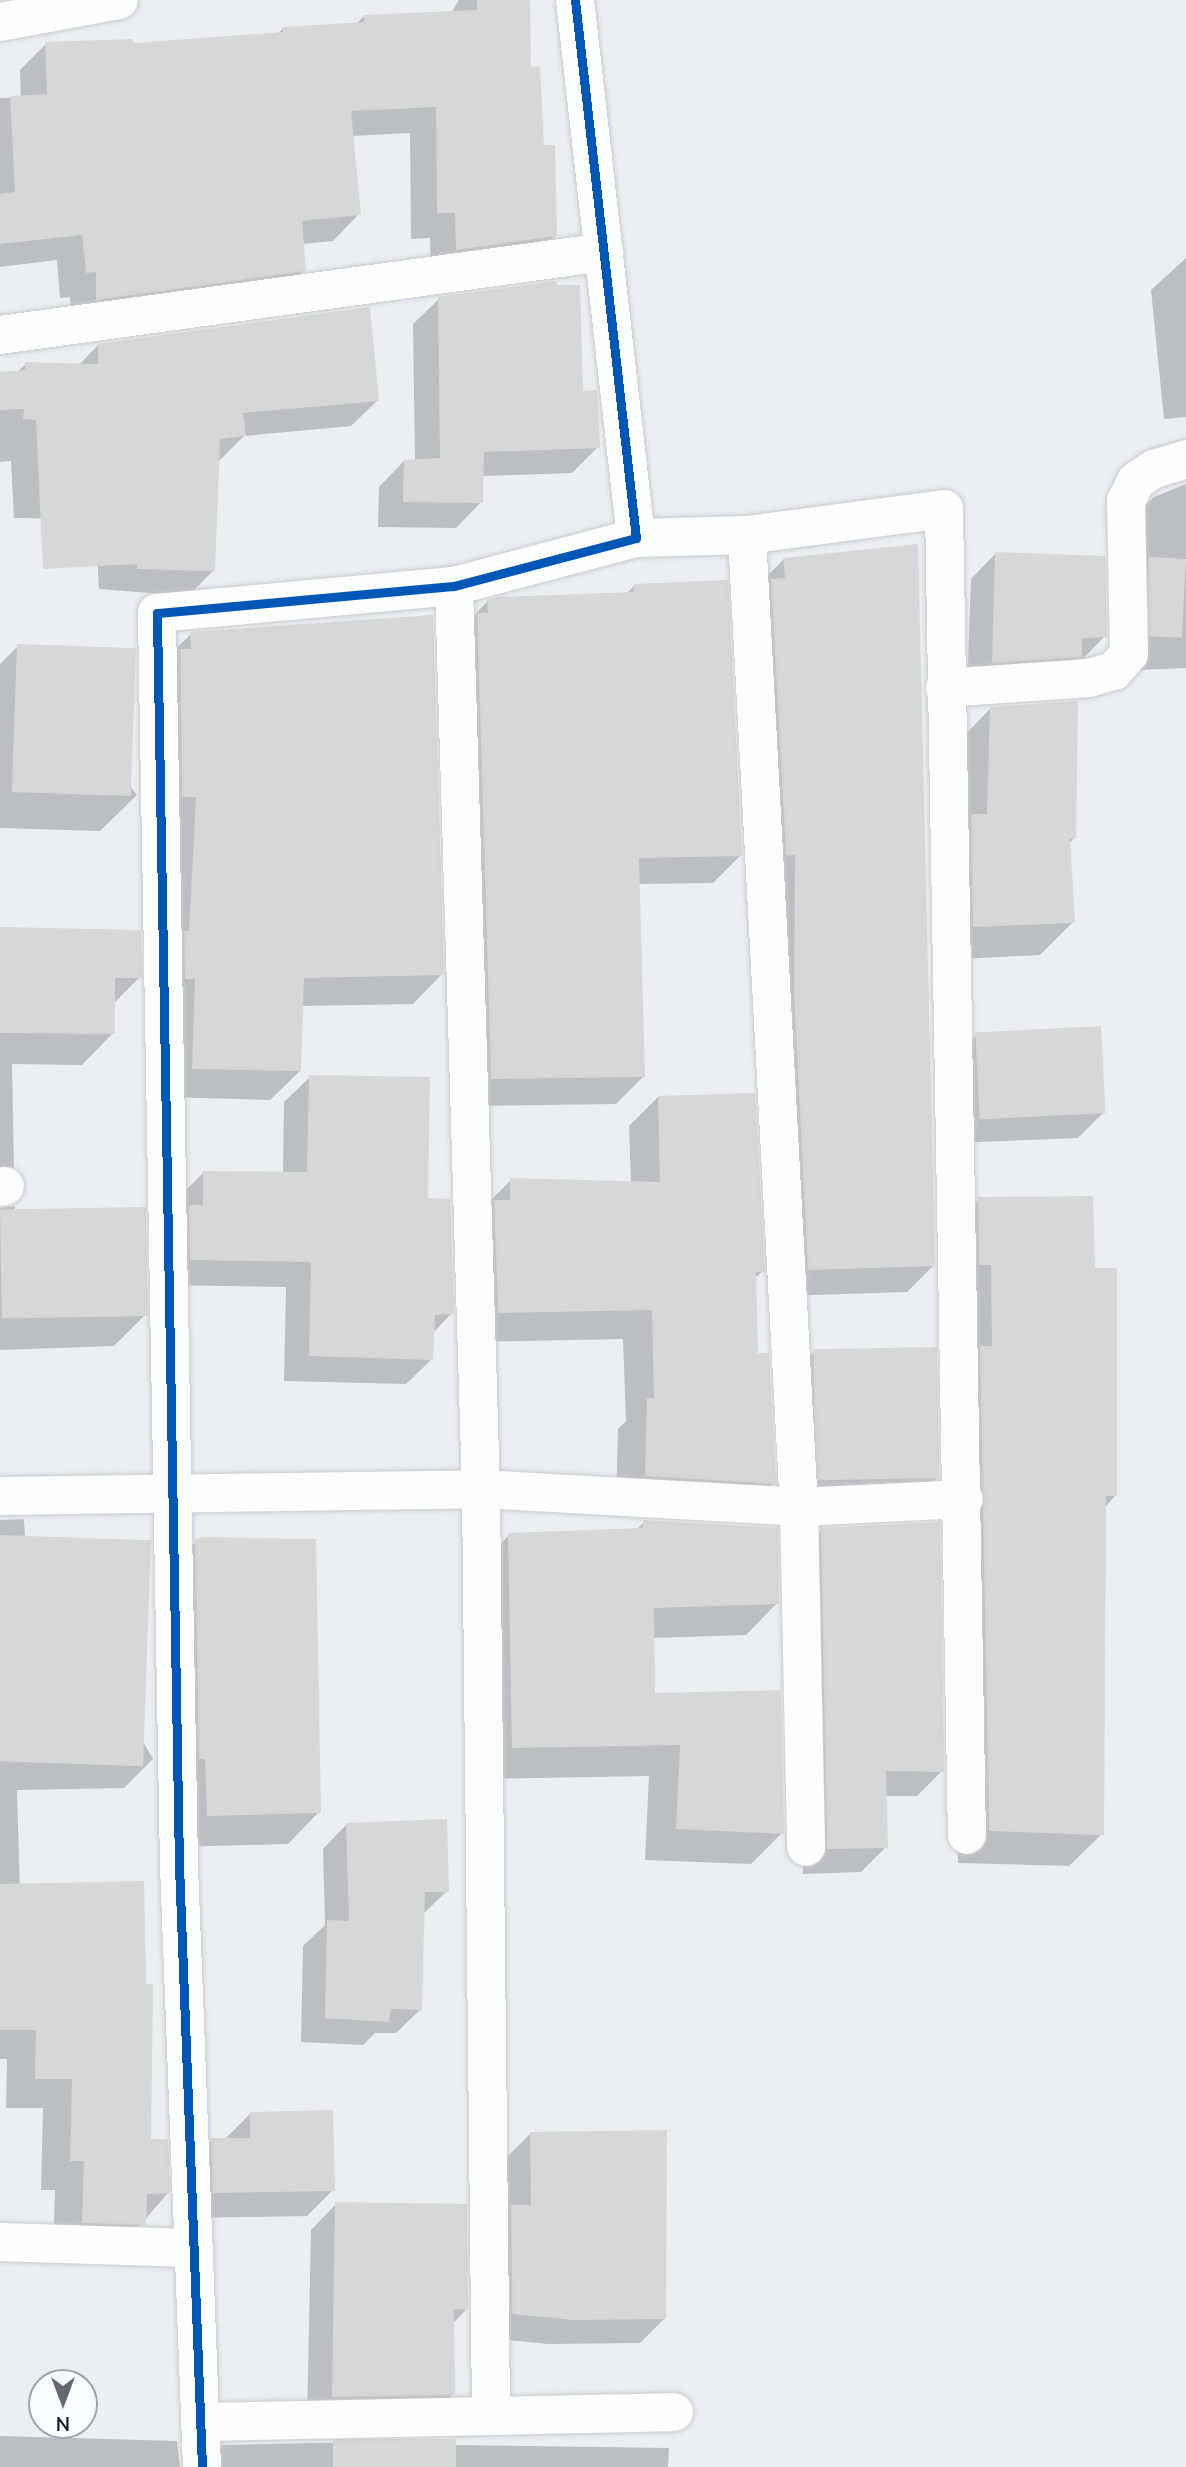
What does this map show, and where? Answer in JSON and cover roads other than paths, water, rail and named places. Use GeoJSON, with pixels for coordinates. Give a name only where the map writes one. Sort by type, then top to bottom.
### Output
{"type":"FeatureCollection","features":[{"type":"Feature","properties":{"kind":"street"},"geometry":{"type":"LineString","coordinates":[[575,0],[636,538]]}},
{"type":"Feature","properties":{"kind":"street"},"geometry":{"type":"LineString","coordinates":[[0,22],[114,1]]}},
{"type":"Feature","properties":{"kind":"street"},"geometry":{"type":"LineString","coordinates":[[0,335],[604,252]]}},
{"type":"Feature","properties":{"kind":"street"},"geometry":{"type":"LineString","coordinates":[[945,688],[1089,678],[1114,671],[1129,654],[1126,501],[1136,481],[1154,469],[1186,459]]}},
{"type":"Feature","properties":{"kind":"street"},"geometry":{"type":"LineString","coordinates":[[202,2467],[179,1865],[157,613],[454,586],[636,538],[747,535],[944,509],[945,688],[964,1499],[967,1835]]}},
{"type":"Feature","properties":{"kind":"street"},"geometry":{"type":"LineString","coordinates":[[747,535],[799,1507],[806,1847]]}},
{"type":"Feature","properties":{"kind":"street"},"geometry":{"type":"LineString","coordinates":[[454,586],[481,1489],[491,2416]]}},
{"type":"Feature","properties":{"kind":"street"},"geometry":{"type":"LineString","coordinates":[[0,1496],[481,1489],[799,1507],[964,1499]]}},
{"type":"Feature","properties":{"kind":"street"},"geometry":{"type":"LineString","coordinates":[[0,2242],[194,2248]]}},
{"type":"Feature","properties":{"kind":"street"},"geometry":{"type":"LineString","coordinates":[[201,2422],[674,2412]]}}]}
